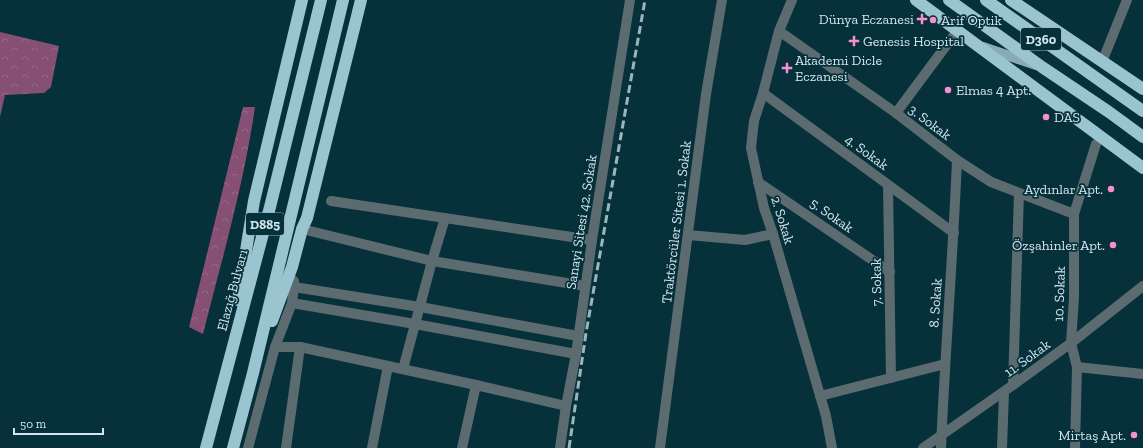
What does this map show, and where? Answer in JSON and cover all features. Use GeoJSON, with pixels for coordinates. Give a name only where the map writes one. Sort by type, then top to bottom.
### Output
{"type":"FeatureCollection","features":[{"type":"Feature","properties":{"kind":"highway"},"geometry":{"type":"LineString","coordinates":[[226,372],[254,201],[302,0]]}},
{"type":"Feature","properties":{"kind":"highway","name":"Elazığ Bulvarı"},"geometry":{"type":"LineString","coordinates":[[206,448],[270,207],[321,0]]}},
{"type":"Feature","properties":{"kind":"highway","name":"D885"},"geometry":{"type":"LineString","coordinates":[[233,448],[253,373],[343,0]]}},
{"type":"Feature","properties":{"kind":"highway"},"geometry":{"type":"LineString","coordinates":[[253,373],[292,267],[302,229],[307,218],[360,0]]}},
{"type":"Feature","properties":{"kind":"highway"},"geometry":{"type":"LineString","coordinates":[[916,0],[1143,168]]}},
{"type":"Feature","properties":{"kind":"highway","name":"D360"},"geometry":{"type":"LineString","coordinates":[[950,0],[1042,67],[1143,137]]}},
{"type":"Feature","properties":{"kind":"highway","name":"D360"},"geometry":{"type":"LineString","coordinates":[[986,0],[1143,111]]}},
{"type":"Feature","properties":{"kind":"highway"},"geometry":{"type":"LineString","coordinates":[[1011,0],[1143,89]]}},
{"type":"Feature","properties":{"kind":"main road"},"geometry":{"type":"LineString","coordinates":[[975,44],[1042,67]]}},
{"type":"Feature","properties":{"kind":"street","name":"Sanayi Sitesi 42. Sokak"},"geometry":{"type":"LineString","coordinates":[[560,448],[576,354],[592,240],[630,0]]}},
{"type":"Feature","properties":{"kind":"street","name":"Traktörcüler Sitesi 1. Sokak"},"geometry":{"type":"LineString","coordinates":[[660,448],[706,94],[722,0]]}},
{"type":"Feature","properties":{"kind":"street","name":"2. Sokak"},"geometry":{"type":"LineString","coordinates":[[792,0],[780,31],[754,121],[751,148],[764,208],[826,416],[832,448]]}},
{"type":"Feature","properties":{"kind":"street"},"geometry":{"type":"LineString","coordinates":[[1102,62],[1127,0]]}},
{"type":"Feature","properties":{"kind":"street","name":"3. Sokak"},"geometry":{"type":"LineString","coordinates":[[780,31],[896,114],[957,160],[991,182],[1074,214]]}},
{"type":"Feature","properties":{"kind":"street"},"geometry":{"type":"LineString","coordinates":[[896,114],[957,31]]}},
{"type":"Feature","properties":{"kind":"street","name":"4. Sokak"},"geometry":{"type":"LineString","coordinates":[[763,93],[954,233]]}},
{"type":"Feature","properties":{"kind":"street","name":"10. Sokak"},"geometry":{"type":"LineString","coordinates":[[1075,448],[1078,367],[1071,343],[1074,297],[1074,214],[1096,144]]}},
{"type":"Feature","properties":{"kind":"street","name":"8. Sokak"},"geometry":{"type":"LineString","coordinates":[[941,448],[957,160]]}},
{"type":"Feature","properties":{"kind":"street","name":"5. Sokak"},"geometry":{"type":"LineString","coordinates":[[758,182],[890,272]]}},
{"type":"Feature","properties":{"kind":"street","name":"7. Sokak"},"geometry":{"type":"LineString","coordinates":[[888,185],[891,378]]}},
{"type":"Feature","properties":{"kind":"street"},"geometry":{"type":"LineString","coordinates":[[1013,385],[1018,193]]}},
{"type":"Feature","properties":{"kind":"street"},"geometry":{"type":"LineString","coordinates":[[331,201],[592,240]]}},
{"type":"Feature","properties":{"kind":"street"},"geometry":{"type":"LineString","coordinates":[[403,369],[432,261],[446,218]]}},
{"type":"Feature","properties":{"kind":"street"},"geometry":{"type":"LineString","coordinates":[[302,229],[432,261],[585,286]]}},
{"type":"Feature","properties":{"kind":"street"},"geometry":{"type":"LineString","coordinates":[[688,234],[744,240],[773,234]]}},
{"type":"Feature","properties":{"kind":"street"},"geometry":{"type":"LineString","coordinates":[[248,448],[275,347],[292,302],[294,287],[292,267]]}},
{"type":"Feature","properties":{"kind":"street","name":"11. Sokak"},"geometry":{"type":"LineString","coordinates":[[923,448],[1071,343],[1143,286]]}},
{"type":"Feature","properties":{"kind":"street"},"geometry":{"type":"LineString","coordinates":[[294,287],[420,307],[578,336]]}},
{"type":"Feature","properties":{"kind":"street"},"geometry":{"type":"LineString","coordinates":[[292,302],[576,354]]}},
{"type":"Feature","properties":{"kind":"street"},"geometry":{"type":"LineString","coordinates":[[275,347],[300,347],[566,406]]}},
{"type":"Feature","properties":{"kind":"street"},"geometry":{"type":"LineString","coordinates":[[286,448],[300,347]]}},
{"type":"Feature","properties":{"kind":"street"},"geometry":{"type":"LineString","coordinates":[[820,396],[945,364]]}},
{"type":"Feature","properties":{"kind":"street"},"geometry":{"type":"LineString","coordinates":[[372,448],[388,366]]}},
{"type":"Feature","properties":{"kind":"street"},"geometry":{"type":"LineString","coordinates":[[1078,367],[1143,374]]}},
{"type":"Feature","properties":{"kind":"street"},"geometry":{"type":"LineString","coordinates":[[462,448],[476,385]]}},
{"type":"Feature","properties":{"kind":"street"},"geometry":{"type":"LineString","coordinates":[[1002,448],[1004,392]]}},
{"type":"Feature","properties":{"kind":"green space"},"geometry":{"type":"Polygon","coordinates":[[[0,32],[59,46],[51,87],[44,93],[5,95],[0,117],[0,32]]]}},
{"type":"Feature","properties":{"kind":"green space"},"geometry":{"type":"Polygon","coordinates":[[[243,107],[255,107],[245,164],[232,221],[203,334],[189,327],[243,107]]]}},
{"type":"Feature","properties":{"kind":"railway"},"geometry":{"type":"LineString","coordinates":[[569,448],[586,333],[645,0]]}},
{"type":"Feature","properties":{"kind":"place","name":"Dünya Eczanesi"},"geometry":{"type":"Point","coordinates":[922,19]}},
{"type":"Feature","properties":{"kind":"place","name":"Arif Optik"},"geometry":{"type":"Point","coordinates":[933,20]}},
{"type":"Feature","properties":{"kind":"place","name":"Genesis Hospital"},"geometry":{"type":"Point","coordinates":[854,41]}},
{"type":"Feature","properties":{"kind":"place","name":"Akademi Dicle Eczanesi"},"geometry":{"type":"Point","coordinates":[787,68]}},
{"type":"Feature","properties":{"kind":"place","name":"Elmas 4 Apt."},"geometry":{"type":"Point","coordinates":[948,90]}},
{"type":"Feature","properties":{"kind":"place","name":"DAS"},"geometry":{"type":"Point","coordinates":[1046,117]}},
{"type":"Feature","properties":{"kind":"place","name":"Aydınlar Apt."},"geometry":{"type":"Point","coordinates":[1111,189]}},
{"type":"Feature","properties":{"kind":"place","name":"Özşahinler Apt."},"geometry":{"type":"Point","coordinates":[1113,245]}},
{"type":"Feature","properties":{"kind":"place","name":"Mirtaş Apt."},"geometry":{"type":"Point","coordinates":[1134,435]}}]}
